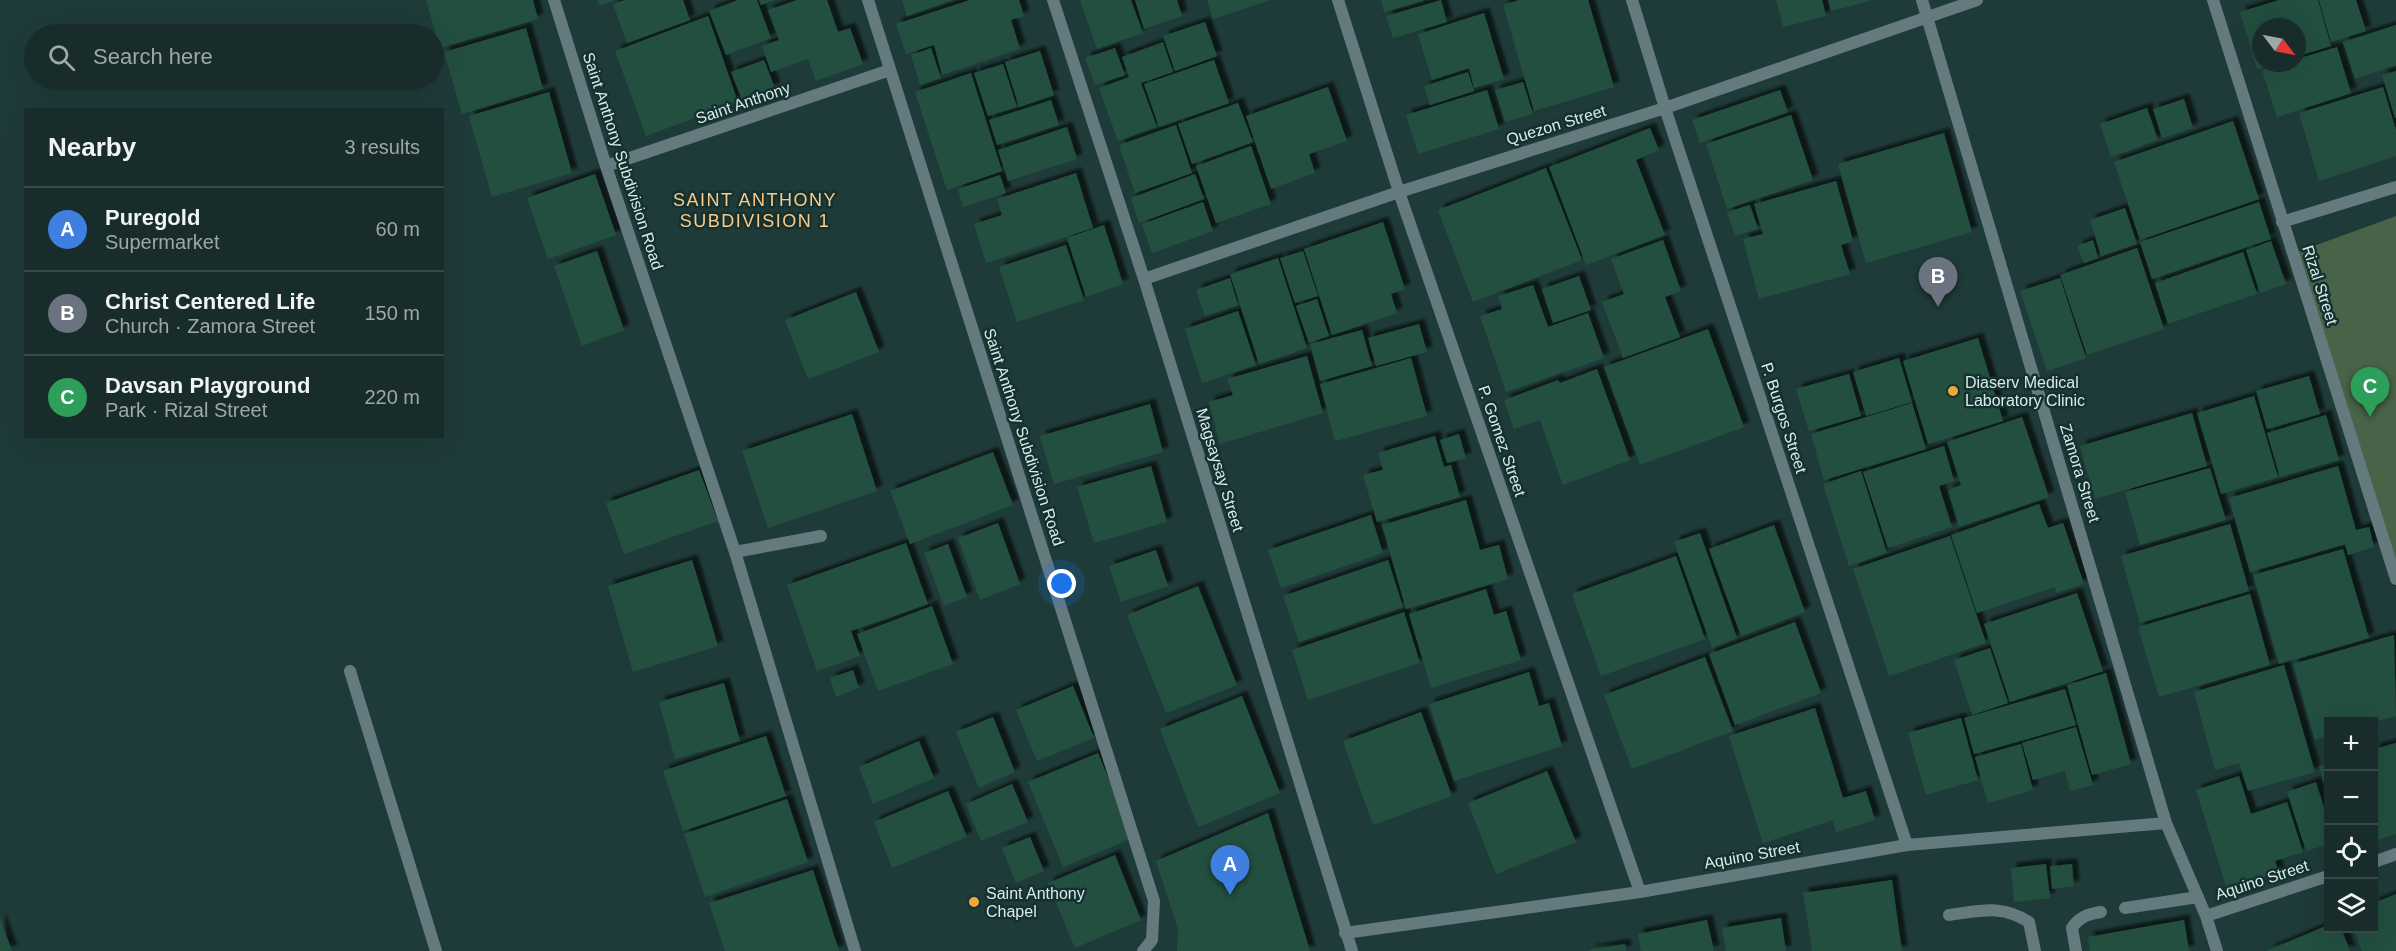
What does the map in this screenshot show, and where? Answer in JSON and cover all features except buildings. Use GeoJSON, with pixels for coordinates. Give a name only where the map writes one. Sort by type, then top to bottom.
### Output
{"type":"FeatureCollection","features":[{"type":"Feature","properties":{"kind":"street","name":"Saint Anthony Subdivision Road"},"geometry":{"type":"LineString","coordinates":[[554,0],[606,166],[735,552],[855,951]]}},
{"type":"Feature","properties":{"kind":"street","name":"Saint Anthony Subdivision Road"},"geometry":{"type":"LineString","coordinates":[[868,0],[1154,901],[1152,940],[1143,951]]}},
{"type":"Feature","properties":{"kind":"street","name":"Magsaysay Street"},"geometry":{"type":"LineString","coordinates":[[1053,0],[1144,279],[1352,951]]}},
{"type":"Feature","properties":{"kind":"street","name":"P. Gomez Street"},"geometry":{"type":"LineString","coordinates":[[1338,0],[1399,192],[1640,892]]}},
{"type":"Feature","properties":{"kind":"street","name":"P. Burgos Street"},"geometry":{"type":"LineString","coordinates":[[1632,0],[1665,108],[1907,845]]}},
{"type":"Feature","properties":{"kind":"street","name":"Zamora Street"},"geometry":{"type":"LineString","coordinates":[[1922,0],[2166,823],[2206,916],[2217,951]]}},
{"type":"Feature","properties":{"kind":"street","name":"Quezon Street"},"geometry":{"type":"LineString","coordinates":[[1144,279],[1399,192],[1665,108],[1977,0]]}},
{"type":"Feature","properties":{"kind":"street","name":"Rizal Street"},"geometry":{"type":"LineString","coordinates":[[2213,0],[2396,579]]}},
{"type":"Feature","properties":{"kind":"street","name":"Saint Anthony"},"geometry":{"type":"LineString","coordinates":[[606,166],[890,70]]}},
{"type":"Feature","properties":{"kind":"street"},"geometry":{"type":"LineString","coordinates":[[2282,222],[2396,187]]}},
{"type":"Feature","properties":{"kind":"street"},"geometry":{"type":"LineString","coordinates":[[735,552],[821,536]]}},
{"type":"Feature","properties":{"kind":"street"},"geometry":{"type":"LineString","coordinates":[[350,671],[436,951]]}},
{"type":"Feature","properties":{"kind":"street","name":"Aquino Street"},"geometry":{"type":"LineString","coordinates":[[1346,933],[1640,892],[1907,845],[2166,823]]}},
{"type":"Feature","properties":{"kind":"street"},"geometry":{"type":"LineString","coordinates":[[2378,860],[2396,855]]}},
{"type":"Feature","properties":{"kind":"street","name":"Aquino Street"},"geometry":{"type":"LineString","coordinates":[[2206,916],[2324,877]]}},
{"type":"Feature","properties":{"kind":"street"},"geometry":{"type":"LineString","coordinates":[[2125,908],[2198,897]]}},
{"type":"Feature","properties":{"kind":"street"},"geometry":{"type":"LineString","coordinates":[[1949,915],[1989,910],[2006,910],[2016,914],[2029,922],[2035,951]]}},
{"type":"Feature","properties":{"kind":"street"},"geometry":{"type":"LineString","coordinates":[[2076,951],[2072,928],[2077,920],[2091,913],[2101,912]]}},
{"type":"Feature","properties":{"kind":"green space"},"geometry":{"type":"Polygon","coordinates":[[[2396,216],[2396,581],[2292,254],[2396,216]]]}},
{"type":"Feature","properties":{"kind":"place","name":"Christ Centered Life"},"geometry":{"type":"Point","coordinates":[1938,307]}},
{"type":"Feature","properties":{"kind":"place","name":"Diaserv Medical Laboratory Clinic"},"geometry":{"type":"Point","coordinates":[1953,391]}},
{"type":"Feature","properties":{"kind":"place","name":"Davsan Playground"},"geometry":{"type":"Point","coordinates":[2370,417]}},
{"type":"Feature","properties":{"kind":"place","name":"Puregold"},"geometry":{"type":"Point","coordinates":[1230,895]}},
{"type":"Feature","properties":{"kind":"place","name":"Saint Anthony Chapel"},"geometry":{"type":"Point","coordinates":[974,902]}},
{"type":"Feature","properties":{"kind":"district","name":"SAINT ANTHONY SUBDIVISION 1"},"geometry":{"type":"Point","coordinates":[755,210]}}]}
